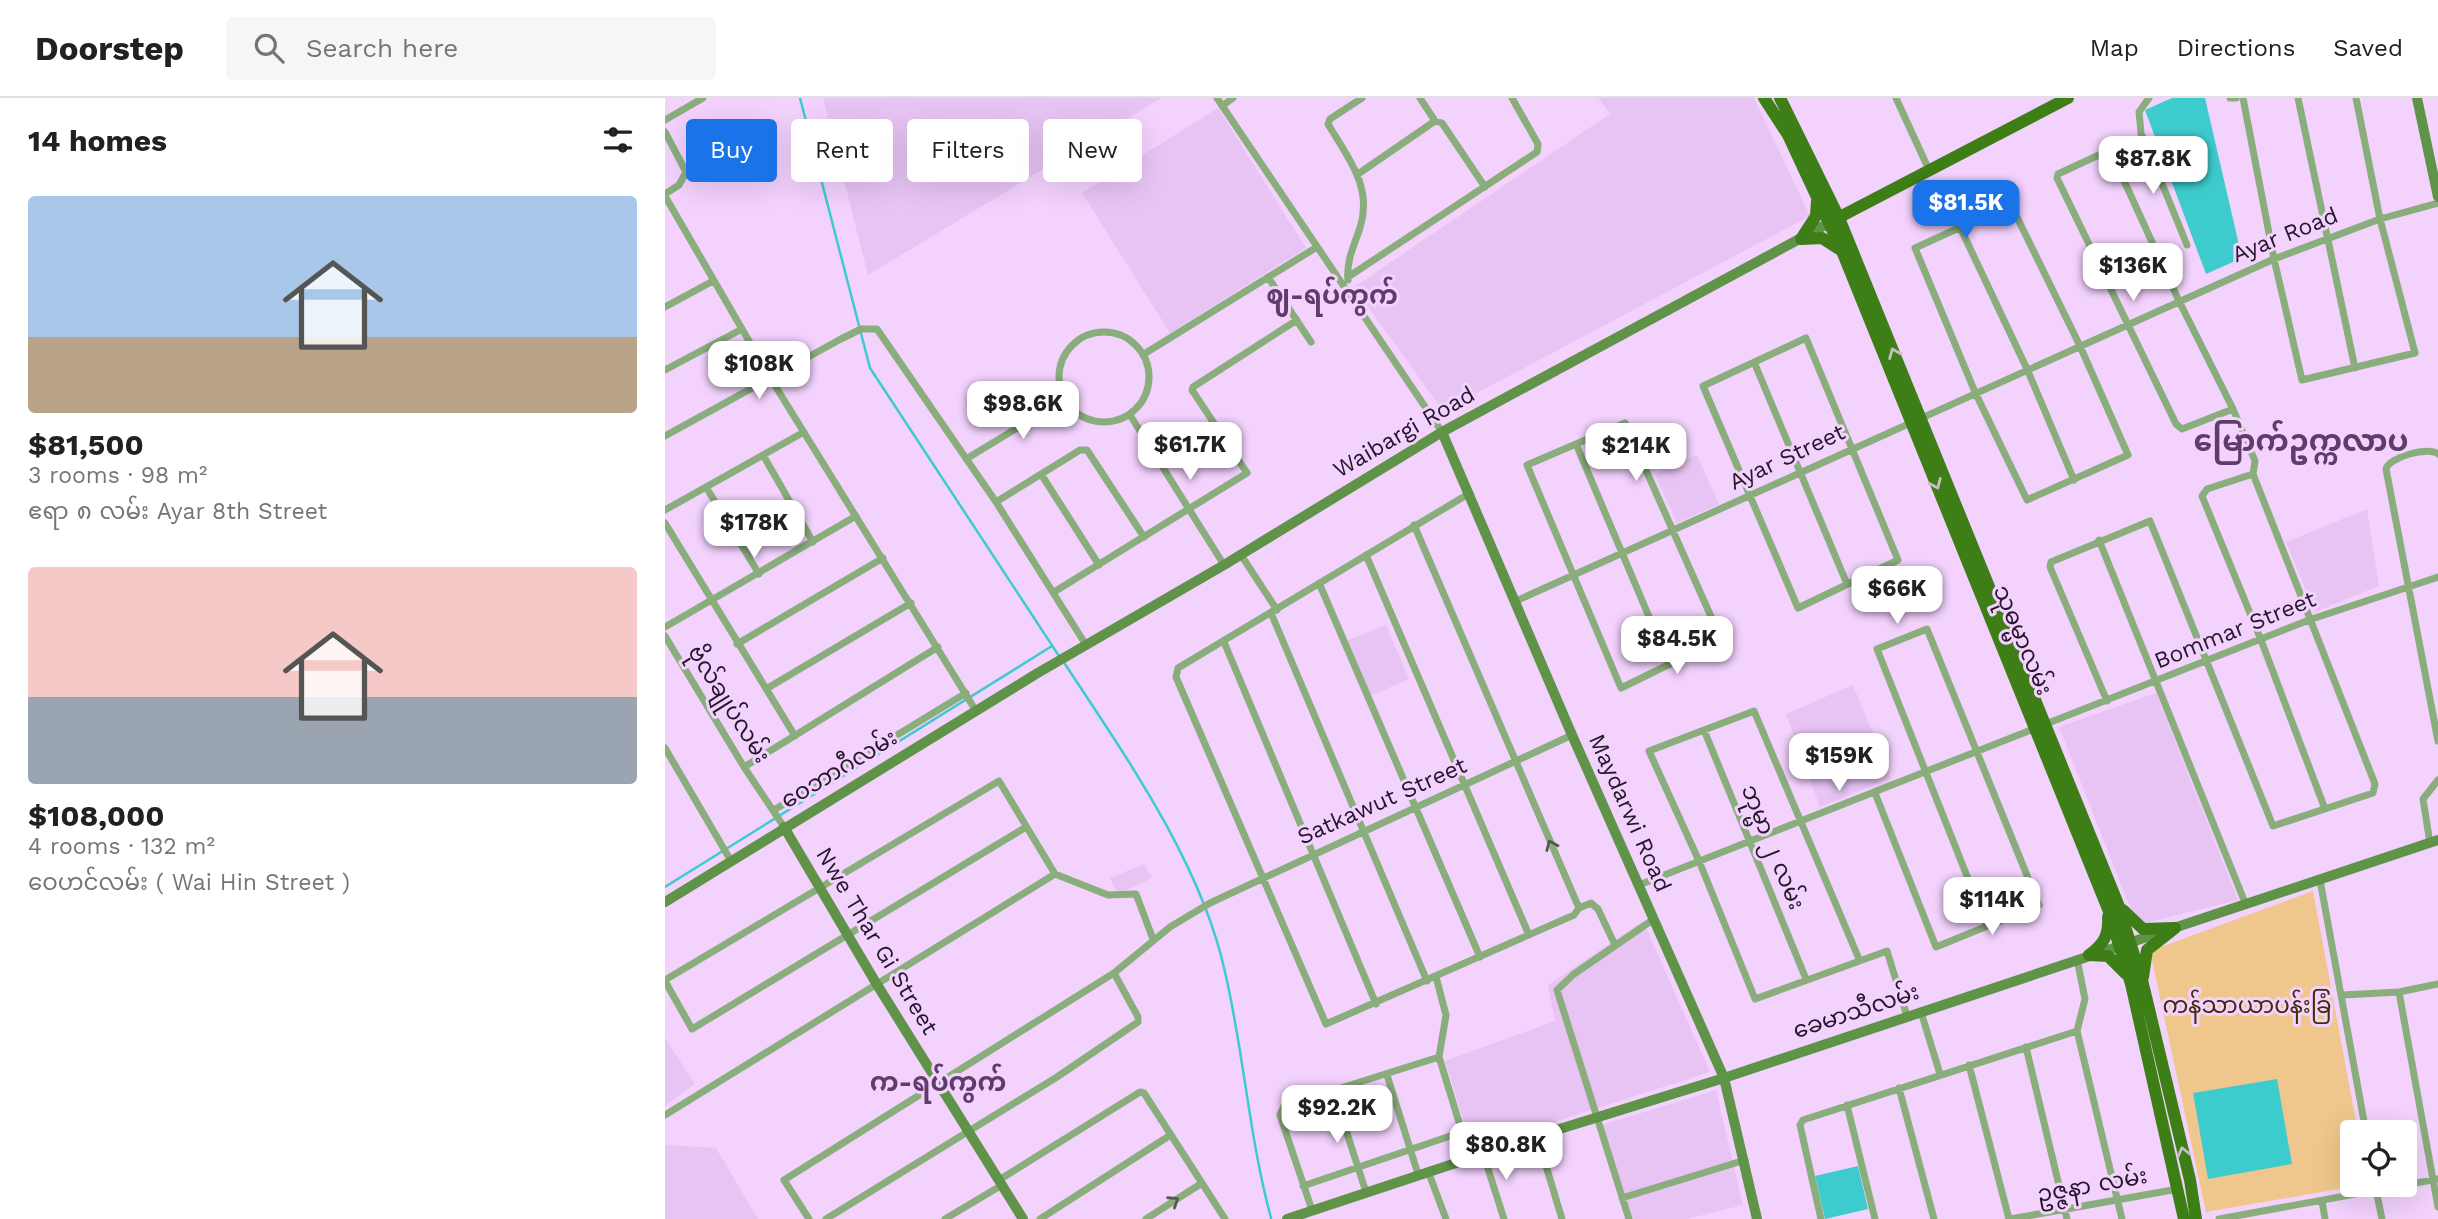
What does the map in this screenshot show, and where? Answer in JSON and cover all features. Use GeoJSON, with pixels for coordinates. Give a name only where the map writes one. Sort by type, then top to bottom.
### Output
{"type":"FeatureCollection","features":[{"type":"Feature","properties":{"kind":"main road","name":"သုဓမ္မာလမ်း"},"geometry":{"type":"LineString","coordinates":[[1764,98],[1821,193]]}},
{"type":"Feature","properties":{"kind":"main road","name":"သုဓမ္မာလမ်း"},"geometry":{"type":"LineString","coordinates":[[1780,98],[1846,248],[2043,727],[2113,907],[2137,982],[2185,1188],[2196,1219]]}},
{"type":"Feature","properties":{"kind":"main road"},"geometry":{"type":"LineString","coordinates":[[1834,220],[2067,98]]}},
{"type":"Feature","properties":{"kind":"main road"},"geometry":{"type":"LineString","coordinates":[[1801,239],[1816,216],[1821,193],[1843,205],[1866,203]]}},
{"type":"Feature","properties":{"kind":"main road"},"geometry":{"type":"LineString","coordinates":[[1801,239],[1822,238],[1846,248],[1853,220],[1866,203]]}},
{"type":"Feature","properties":{"kind":"main road"},"geometry":{"type":"LineString","coordinates":[[2083,957],[2101,946],[2109,932],[2113,907],[2143,929],[2175,928]]}},
{"type":"Feature","properties":{"kind":"main road"},"geometry":{"type":"LineString","coordinates":[[2083,957],[2108,956],[2137,982],[2147,950],[2175,928]]}},
{"type":"Feature","properties":{"kind":"main road","name":"သုဓမ္မာလမ်း"},"geometry":{"type":"LineString","coordinates":[[2184,1219],[2185,1188]]}},
{"type":"Feature","properties":{"kind":"street"},"geometry":{"type":"LineString","coordinates":[[684,98],[690,105]]}},
{"type":"Feature","properties":{"kind":"street"},"geometry":{"type":"LineString","coordinates":[[665,120],[703,98]]}},
{"type":"Feature","properties":{"kind":"street"},"geometry":{"type":"LineString","coordinates":[[1217,98],[1442,432]]}},
{"type":"Feature","properties":{"kind":"street"},"geometry":{"type":"LineString","coordinates":[[1222,106],[1233,98]]}},
{"type":"Feature","properties":{"kind":"street"},"geometry":{"type":"LineString","coordinates":[[1348,291],[1346,269],[1363,216],[1365,196],[1358,174],[1328,124],[1330,119],[1362,98]]}},
{"type":"Feature","properties":{"kind":"street"},"geometry":{"type":"LineString","coordinates":[[1420,98],[1435,121],[1442,123],[1485,187]]}},
{"type":"Feature","properties":{"kind":"street"},"geometry":{"type":"LineString","coordinates":[[1347,277],[1485,187],[1539,148],[1512,98]]}},
{"type":"Feature","properties":{"kind":"street"},"geometry":{"type":"LineString","coordinates":[[2150,98],[2139,112],[2143,137],[2187,245]]}},
{"type":"Feature","properties":{"kind":"street"},"geometry":{"type":"LineString","coordinates":[[2230,98],[2236,98]]}},
{"type":"Feature","properties":{"kind":"street"},"geometry":{"type":"LineString","coordinates":[[2243,98],[2274,259],[2302,380],[2416,352],[2380,219],[2356,98]]}},
{"type":"Feature","properties":{"kind":"street"},"geometry":{"type":"LineString","coordinates":[[2298,98],[2355,368]]}},
{"type":"Feature","properties":{"kind":"street"},"geometry":{"type":"LineString","coordinates":[[2417,98],[2438,197]]}},
{"type":"Feature","properties":{"kind":"street"},"geometry":{"type":"LineString","coordinates":[[1898,99],[1929,170]]}},
{"type":"Feature","properties":{"kind":"street"},"geometry":{"type":"LineString","coordinates":[[1358,174],[1435,121]]}},
{"type":"Feature","properties":{"kind":"street"},"geometry":{"type":"LineString","coordinates":[[665,132],[686,172],[678,185],[665,195],[771,379],[975,710]]}},
{"type":"Feature","properties":{"kind":"street"},"geometry":{"type":"LineString","coordinates":[[2115,161],[2137,149],[2143,137]]}},
{"type":"Feature","properties":{"kind":"street"},"geometry":{"type":"LineString","coordinates":[[2107,701],[2050,567],[2051,562],[2150,521],[2273,826],[2373,793],[2375,784],[2253,474],[2255,461],[2234,409],[2179,301],[2115,161],[2109,154],[2101,154],[2057,177],[2176,424],[2182,429],[2234,409]]}},
{"type":"Feature","properties":{"kind":"street","name":"Ayar Road"},"geometry":{"type":"LineString","coordinates":[[1915,419],[2274,259],[2380,219],[2438,203]]}},
{"type":"Feature","properties":{"kind":"street"},"geometry":{"type":"LineString","coordinates":[[2007,206],[2013,209],[2080,346],[2127,455],[2027,500],[1975,392],[1916,248],[1960,228],[2007,206]]}},
{"type":"Feature","properties":{"kind":"street"},"geometry":{"type":"LineString","coordinates":[[1801,239],[1834,220]]}},
{"type":"Feature","properties":{"kind":"street"},"geometry":{"type":"LineString","coordinates":[[1960,228],[2027,369],[2074,480]]}},
{"type":"Feature","properties":{"kind":"street","name":"Waibargi Road"},"geometry":{"type":"LineString","coordinates":[[1036,674],[1241,555],[1442,432],[1801,239]]}},
{"type":"Feature","properties":{"kind":"street"},"geometry":{"type":"LineString","coordinates":[[1143,354],[1317,247]]}},
{"type":"Feature","properties":{"kind":"street"},"geometry":{"type":"LineString","coordinates":[[1268,277],[1311,342]]}},
{"type":"Feature","properties":{"kind":"street"},"geometry":{"type":"LineString","coordinates":[[666,304],[713,281]]}},
{"type":"Feature","properties":{"kind":"street"},"geometry":{"type":"LineString","coordinates":[[1053,592],[1247,473],[1193,387],[1297,320]]}},
{"type":"Feature","properties":{"kind":"street"},"geometry":{"type":"LineString","coordinates":[[665,370],[742,329]]}},
{"type":"Feature","properties":{"kind":"street"},"geometry":{"type":"LineString","coordinates":[[665,436],[862,329],[877,329],[996,502],[1086,645]]}},
{"type":"Feature","properties":{"kind":"street"},"geometry":{"type":"LineString","coordinates":[[1098,332],[1116,333],[1132,341],[1143,354],[1149,371],[1148,388],[1140,404],[1130,415],[1110,422],[1092,421],[1076,413],[1065,400],[1059,383],[1060,365],[1068,349],[1078,340],[1098,332]]}},
{"type":"Feature","properties":{"kind":"street"},"geometry":{"type":"LineString","coordinates":[[1806,338],[1898,560],[1798,608],[1703,386],[1754,362],[1806,338]]}},
{"type":"Feature","properties":{"kind":"street"},"geometry":{"type":"LineString","coordinates":[[1754,362],[1847,584]]}},
{"type":"Feature","properties":{"kind":"street"},"geometry":{"type":"LineString","coordinates":[[966,459],[1065,400]]}},
{"type":"Feature","properties":{"kind":"street"},"geometry":{"type":"LineString","coordinates":[[1130,415],[1224,565]]}},
{"type":"Feature","properties":{"kind":"street","name":"Ayar Street"},"geometry":{"type":"LineString","coordinates":[[1516,601],[1673,532],[1915,419]]}},
{"type":"Feature","properties":{"kind":"street"},"geometry":{"type":"LineString","coordinates":[[1625,423],[1721,639],[1621,688],[1527,465],[1576,444],[1625,423]]}},
{"type":"Feature","properties":{"kind":"street"},"geometry":{"type":"LineString","coordinates":[[665,510],[804,432]]}},
{"type":"Feature","properties":{"kind":"street","name":"Maydarwi Road"},"geometry":{"type":"LineString","coordinates":[[1442,432],[1471,493],[1572,735],[1724,1078],[1746,1160],[1757,1219]]}},
{"type":"Feature","properties":{"kind":"street"},"geometry":{"type":"LineString","coordinates":[[1576,444],[1669,664]]}},
{"type":"Feature","properties":{"kind":"street"},"geometry":{"type":"LineString","coordinates":[[996,502],[1080,450],[1091,452],[1144,537]]}},
{"type":"Feature","properties":{"kind":"street"},"geometry":{"type":"LineString","coordinates":[[2437,452],[2386,464],[2438,741]]}},
{"type":"Feature","properties":{"kind":"street"},"geometry":{"type":"LineString","coordinates":[[763,455],[813,542]]}},
{"type":"Feature","properties":{"kind":"street"},"geometry":{"type":"LineString","coordinates":[[1041,474],[1099,565]]}},
{"type":"Feature","properties":{"kind":"street"},"geometry":{"type":"LineString","coordinates":[[2253,474],[2207,489],[2202,496],[2261,640],[2325,809]]}},
{"type":"Feature","properties":{"kind":"street"},"geometry":{"type":"LineString","coordinates":[[705,487],[759,574]]}},
{"type":"Feature","properties":{"kind":"street"},"geometry":{"type":"LineString","coordinates":[[1471,493],[1176,672],[1261,878],[1327,1024],[1574,915],[1579,908],[1595,904],[1615,946]]}},
{"type":"Feature","properties":{"kind":"street"},"geometry":{"type":"LineString","coordinates":[[665,627],[856,516]]}},
{"type":"Feature","properties":{"kind":"street"},"geometry":{"type":"LineString","coordinates":[[665,523],[795,736]]}},
{"type":"Feature","properties":{"kind":"street"},"geometry":{"type":"LineString","coordinates":[[1414,526],[1579,908]]}},
{"type":"Feature","properties":{"kind":"street"},"geometry":{"type":"LineString","coordinates":[[2099,540],[2246,905]]}},
{"type":"Feature","properties":{"kind":"street"},"geometry":{"type":"LineString","coordinates":[[1241,555],[1274,611],[1427,981]]}},
{"type":"Feature","properties":{"kind":"street"},"geometry":{"type":"LineString","coordinates":[[1366,555],[1529,935]]}},
{"type":"Feature","properties":{"kind":"street"},"geometry":{"type":"LineString","coordinates":[[737,644],[883,558]]}},
{"type":"Feature","properties":{"kind":"street","name":"Bommar Street"},"geometry":{"type":"LineString","coordinates":[[1639,885],[2309,620],[2438,577]]}},
{"type":"Feature","properties":{"kind":"street"},"geometry":{"type":"LineString","coordinates":[[1319,583],[1413,807],[1480,957]]}},
{"type":"Feature","properties":{"kind":"street"},"geometry":{"type":"LineString","coordinates":[[766,689],[911,603]]}},
{"type":"Feature","properties":{"kind":"street"},"geometry":{"type":"LineString","coordinates":[[1875,793],[1935,947],[1986,924],[2039,905],[1927,629],[1877,649],[1986,924]]}},
{"type":"Feature","properties":{"kind":"street","name":"ဗိုလ်ချုပ်လမ်း"},"geometry":{"type":"LineString","coordinates":[[665,636],[744,768],[778,818]]}},
{"type":"Feature","properties":{"kind":"street"},"geometry":{"type":"LineString","coordinates":[[1224,642],[1376,1004]]}},
{"type":"Feature","properties":{"kind":"street"},"geometry":{"type":"LineString","coordinates":[[744,768],[938,648]]}},
{"type":"Feature","properties":{"kind":"street","name":"ဝေဘာဂီလမ်း"},"geometry":{"type":"LineString","coordinates":[[665,902],[778,818],[1036,674]]}},
{"type":"Feature","properties":{"kind":"street"},"geometry":{"type":"LineString","coordinates":[[778,818],[967,695]]}},
{"type":"Feature","properties":{"kind":"street"},"geometry":{"type":"LineString","coordinates":[[1859,959],[1754,711],[1649,751],[1699,861],[1755,999],[1887,951],[1907,1016]]}},
{"type":"Feature","properties":{"kind":"street","name":"ဘုမ္မာ ၂ လမ်း"},"geometry":{"type":"LineString","coordinates":[[1704,730],[1807,979]]}},
{"type":"Feature","properties":{"kind":"street","name":"Satkawut Street"},"geometry":{"type":"LineString","coordinates":[[809,1219],[784,1180],[1114,972],[1153,939],[1194,912],[1363,830],[1572,735]]}},
{"type":"Feature","properties":{"kind":"street"},"geometry":{"type":"LineString","coordinates":[[665,748],[728,856]]}},
{"type":"Feature","properties":{"kind":"street"},"geometry":{"type":"LineString","coordinates":[[2434,841],[2423,799],[2438,780]]}},
{"type":"Feature","properties":{"kind":"street"},"geometry":{"type":"LineString","coordinates":[[1026,827],[692,1029],[665,980],[999,781],[1055,874],[1108,895],[1136,894],[1153,939]]}},
{"type":"Feature","properties":{"kind":"street","name":"Nwe Thar Gi Street"},"geometry":{"type":"LineString","coordinates":[[778,818],[876,983],[1023,1219]]}},
{"type":"Feature","properties":{"kind":"street","name":"ခေမာသီလမ်း"},"geometry":{"type":"LineString","coordinates":[[1287,1219],[1483,1153],[1724,1078],[2434,841]]}},
{"type":"Feature","properties":{"kind":"street"},"geometry":{"type":"LineString","coordinates":[[665,1115],[1055,874]]}},
{"type":"Feature","properties":{"kind":"street"},"geometry":{"type":"LineString","coordinates":[[2321,880],[2364,1120]]}},
{"type":"Feature","properties":{"kind":"street"},"geometry":{"type":"LineString","coordinates":[[1629,1219],[1557,990],[1574,974],[1654,919]]}},
{"type":"Feature","properties":{"kind":"street"},"geometry":{"type":"LineString","coordinates":[[2083,957],[2085,999],[2077,1031],[2122,1219]]}},
{"type":"Feature","properties":{"kind":"street"},"geometry":{"type":"LineString","coordinates":[[827,1219],[1138,1022],[1138,1017],[1114,972]]}},
{"type":"Feature","properties":{"kind":"street"},"geometry":{"type":"LineString","coordinates":[[1436,977],[1445,1001],[1439,1057],[1470,1158]]}},
{"type":"Feature","properties":{"kind":"street"},"geometry":{"type":"LineString","coordinates":[[2343,995],[2399,992],[2438,984]]}},
{"type":"Feature","properties":{"kind":"street"},"geometry":{"type":"LineString","coordinates":[[2399,992],[2436,1179],[2438,1207]]}},
{"type":"Feature","properties":{"kind":"street"},"geometry":{"type":"LineString","coordinates":[[1921,1012],[1940,1074]]}},
{"type":"Feature","properties":{"kind":"street"},"geometry":{"type":"LineString","coordinates":[[1821,1219],[1801,1122],[2077,1031]]}},
{"type":"Feature","properties":{"kind":"street"},"geometry":{"type":"LineString","coordinates":[[2026,1047],[2067,1219]]}},
{"type":"Feature","properties":{"kind":"street"},"geometry":{"type":"LineString","coordinates":[[1312,1210],[1281,1110],[1284,1106],[1439,1057]]}},
{"type":"Feature","properties":{"kind":"street"},"geometry":{"type":"LineString","coordinates":[[1969,1065],[2010,1219]]}},
{"type":"Feature","properties":{"kind":"street"},"geometry":{"type":"LineString","coordinates":[[1387,1075],[1410,1149],[1446,1219]]}},
{"type":"Feature","properties":{"kind":"street"},"geometry":{"type":"LineString","coordinates":[[1899,1088],[1934,1219]]}},
{"type":"Feature","properties":{"kind":"street"},"geometry":{"type":"LineString","coordinates":[[1333,1090],[1366,1192]]}},
{"type":"Feature","properties":{"kind":"street"},"geometry":{"type":"LineString","coordinates":[[945,1219],[1135,1093],[1144,1093],[1169,1136],[1225,1219]]}},
{"type":"Feature","properties":{"kind":"street"},"geometry":{"type":"LineString","coordinates":[[1847,1105],[1875,1219]]}},
{"type":"Feature","properties":{"kind":"street"},"geometry":{"type":"LineString","coordinates":[[1303,1186],[1462,1132]]}},
{"type":"Feature","properties":{"kind":"street"},"geometry":{"type":"LineString","coordinates":[[1040,1219],[1169,1136]]}},
{"type":"Feature","properties":{"kind":"street"},"geometry":{"type":"LineString","coordinates":[[1537,1136],[1562,1219]]}},
{"type":"Feature","properties":{"kind":"street"},"geometry":{"type":"LineString","coordinates":[[1483,1153],[1504,1219]]}},
{"type":"Feature","properties":{"kind":"street"},"geometry":{"type":"LineString","coordinates":[[1622,1198],[1746,1160]]}},
{"type":"Feature","properties":{"kind":"street"},"geometry":{"type":"LineString","coordinates":[[2417,1182],[2436,1179]]}},
{"type":"Feature","properties":{"kind":"street"},"geometry":{"type":"LineString","coordinates":[[1146,1219],[1202,1183]]}},
{"type":"Feature","properties":{"kind":"street","name":"ဥဇ္ဇနာ လမ်း"},"geometry":{"type":"LineString","coordinates":[[2010,1219],[2185,1188]]}},
{"type":"Feature","properties":{"kind":"street"},"geometry":{"type":"LineString","coordinates":[[2219,1219],[2340,1197]]}},
{"type":"Feature","properties":{"kind":"street"},"geometry":{"type":"LineString","coordinates":[[2377,1197],[2382,1219]]}},
{"type":"Feature","properties":{"kind":"street"},"geometry":{"type":"LineString","coordinates":[[2322,1201],[2325,1219]]}},
{"type":"Feature","properties":{"kind":"street"},"geometry":{"type":"LineString","coordinates":[[2269,1210],[2270,1219]]}},
{"type":"Feature","properties":{"kind":"shaded area"},"geometry":{"type":"Polygon","coordinates":[[[823,98],[1161,98],[1126,119],[1043,119],[1043,169],[1029,178],[1029,119],[907,119],[907,182],[1022,182],[868,275],[844,182],[893,182],[893,119],[828,119],[823,98]]]}},
{"type":"Feature","properties":{"kind":"shaded area"},"geometry":{"type":"Polygon","coordinates":[[[1598,98],[1754,98],[1810,216],[1443,411],[1354,287],[1610,114],[1598,98]]]}},
{"type":"Feature","properties":{"kind":"shaded area"},"geometry":{"type":"Polygon","coordinates":[[[2172,98],[2205,98],[2242,258],[2206,274],[2145,110],[2172,98]]]}},
{"type":"Feature","properties":{"kind":"shaded area"},"geometry":{"type":"Polygon","coordinates":[[[1218,108],[1306,248],[1170,333],[1082,193],[1100,182],[1142,182],[1142,156],[1218,108]]]}},
{"type":"Feature","properties":{"kind":"shaded area"},"geometry":{"type":"Polygon","coordinates":[[[1697,455],[1719,504],[1677,523],[1655,474],[1697,455]]]}},
{"type":"Feature","properties":{"kind":"shaded area"},"geometry":{"type":"Polygon","coordinates":[[[2367,509],[2379,586],[2315,612],[2286,542],[2367,509]]]}},
{"type":"Feature","properties":{"kind":"shaded area"},"geometry":{"type":"Polygon","coordinates":[[[1386,625],[1409,679],[1370,696],[1346,641],[1386,625]]]}},
{"type":"Feature","properties":{"kind":"shaded area"},"geometry":{"type":"Polygon","coordinates":[[[1853,685],[1891,778],[1820,807],[1786,714],[1853,685]]]}},
{"type":"Feature","properties":{"kind":"shaded area"},"geometry":{"type":"Polygon","coordinates":[[[2156,693],[2238,900],[2137,925],[2059,727],[2156,693]]]}},
{"type":"Feature","properties":{"kind":"shaded area"},"geometry":{"type":"Polygon","coordinates":[[[1144,864],[1152,878],[1118,894],[1110,878],[1144,864]]]}},
{"type":"Feature","properties":{"kind":"shaded area"},"geometry":{"type":"Polygon","coordinates":[[[1643,921],[1710,1072],[1472,1148],[1445,1061],[1555,1021],[1548,985],[1643,921]]]}},
{"type":"Feature","properties":{"kind":"shaded area"},"geometry":{"type":"Polygon","coordinates":[[[665,1038],[695,1084],[665,1106],[665,1038]]]}},
{"type":"Feature","properties":{"kind":"shaded area"},"geometry":{"type":"Polygon","coordinates":[[[2277,1079],[2292,1164],[2208,1179],[2193,1093],[2277,1079]]]}},
{"type":"Feature","properties":{"kind":"shaded area"},"geometry":{"type":"Polygon","coordinates":[[[1716,1090],[1743,1205],[1687,1219],[1629,1219],[1602,1125],[1716,1090]]]}},
{"type":"Feature","properties":{"kind":"shaded area"},"geometry":{"type":"Polygon","coordinates":[[[665,1145],[716,1148],[758,1219],[665,1219],[665,1145]]]}},
{"type":"Feature","properties":{"kind":"shaded area"},"geometry":{"type":"Polygon","coordinates":[[[1858,1166],[1868,1209],[1825,1219],[1815,1176],[1858,1166]]]}},
{"type":"Feature","properties":{"kind":"green space","name":"ကန်သာယာပန်းခြံ"},"geometry":{"type":"Polygon","coordinates":[[[2313,891],[2356,1120],[2340,1120],[2340,1189],[2206,1212],[2150,951],[2313,891]]]}},
{"type":"Feature","properties":{"kind":"waterway"},"geometry":{"type":"LineString","coordinates":[[800,98],[870,368],[1059,656]]}},
{"type":"Feature","properties":{"kind":"waterway"},"geometry":{"type":"LineString","coordinates":[[665,887],[1052,646]]}},
{"type":"Feature","properties":{"kind":"waterway"},"geometry":{"type":"LineString","coordinates":[[1063,661],[1158,810],[1198,890],[1214,931],[1232,1003],[1257,1157],[1271,1218]]}},
{"type":"Feature","properties":{"kind":"district","name":"ဈ-ရပ်ကွက်"},"geometry":{"type":"Point","coordinates":[1332,295]}},
{"type":"Feature","properties":{"kind":"district","name":"မြောက်‌ဥက္ကလာပ"},"geometry":{"type":"Point","coordinates":[2301,440]}},
{"type":"Feature","properties":{"kind":"district","name":"က-ရပ်ကွက်"},"geometry":{"type":"Point","coordinates":[938,1082]}}]}
